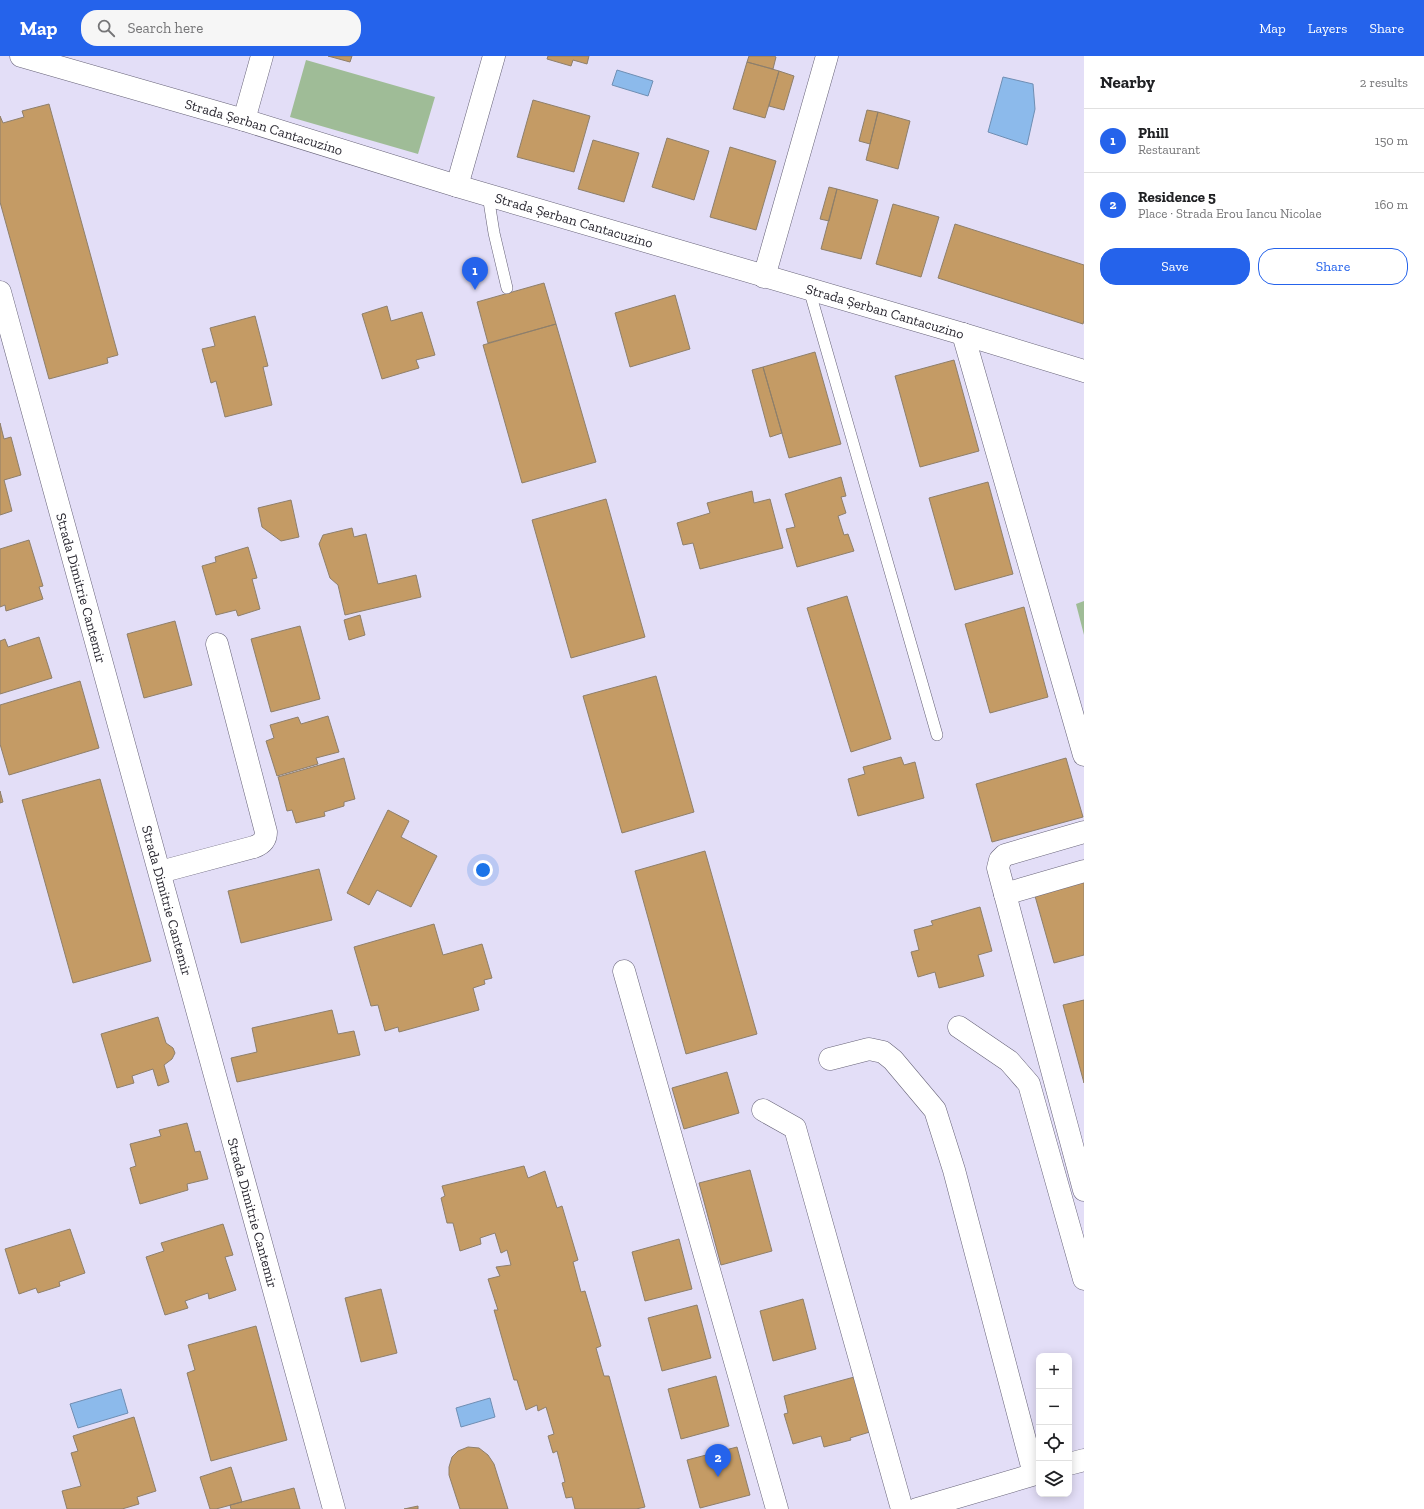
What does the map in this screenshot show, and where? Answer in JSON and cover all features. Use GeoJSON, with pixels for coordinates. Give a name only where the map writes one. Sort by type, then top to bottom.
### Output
{"type":"FeatureCollection","features":[{"type":"Feature","properties":{"kind":"street","name":"Strada Șerban Cantacuzino"},"geometry":{"type":"LineString","coordinates":[[21,56],[66,62],[244,120],[457,186],[963,334],[1084,371]]}},
{"type":"Feature","properties":{"kind":"street"},"geometry":{"type":"LineString","coordinates":[[244,120],[262,56]]}},
{"type":"Feature","properties":{"kind":"street"},"geometry":{"type":"LineString","coordinates":[[457,186],[494,56]]}},
{"type":"Feature","properties":{"kind":"street"},"geometry":{"type":"LineString","coordinates":[[764,276],[827,56]]}},
{"type":"Feature","properties":{"kind":"street","name":"Strada Dimitrie Cantemir"},"geometry":{"type":"LineString","coordinates":[[0,292],[334,1509]]}},
{"type":"Feature","properties":{"kind":"street"},"geometry":{"type":"LineString","coordinates":[[963,334],[1084,755]]}},
{"type":"Feature","properties":{"kind":"street"},"geometry":{"type":"LineString","coordinates":[[160,872],[254,848],[263,842],[266,837],[266,832],[218,644]]}},
{"type":"Feature","properties":{"kind":"street"},"geometry":{"type":"LineString","coordinates":[[1084,832],[1005,856],[1000,860],[998,868],[1084,1190]]}},
{"type":"Feature","properties":{"kind":"street"},"geometry":{"type":"LineString","coordinates":[[1005,894],[1084,871]]}},
{"type":"Feature","properties":{"kind":"street"},"geometry":{"type":"LineString","coordinates":[[624,970],[777,1509]]}},
{"type":"Feature","properties":{"kind":"street"},"geometry":{"type":"LineString","coordinates":[[959,1027],[1008,1061],[1029,1084],[1084,1279]]}},
{"type":"Feature","properties":{"kind":"street"},"geometry":{"type":"LineString","coordinates":[[830,1059],[869,1049],[883,1052],[893,1060],[935,1110],[954,1170],[1036,1469]]}},
{"type":"Feature","properties":{"kind":"street"},"geometry":{"type":"LineString","coordinates":[[763,1110],[795,1128],[902,1509]]}},
{"type":"Feature","properties":{"kind":"street"},"geometry":{"type":"LineString","coordinates":[[917,1509],[1036,1473]]}},
{"type":"Feature","properties":{"kind":"lane"},"geometry":{"type":"LineString","coordinates":[[488,195],[494,233],[507,288]]}},
{"type":"Feature","properties":{"kind":"lane"},"geometry":{"type":"LineString","coordinates":[[809,289],[937,735]]}},
{"type":"Feature","properties":{"kind":"green space"},"geometry":{"type":"Polygon","coordinates":[[[306,60],[435,97],[418,154],[290,117],[306,60]]]}},
{"type":"Feature","properties":{"kind":"green space"},"geometry":{"type":"Polygon","coordinates":[[[1084,601],[1084,635],[1076,604],[1084,601]]]}},
{"type":"Feature","properties":{"kind":"water"},"geometry":{"type":"Polygon","coordinates":[[[617,70],[653,81],[648,96],[612,85],[617,70]]]}},
{"type":"Feature","properties":{"kind":"water"},"geometry":{"type":"Polygon","coordinates":[[[1003,77],[1033,84],[1035,109],[1027,145],[988,132],[1003,77]]]}},
{"type":"Feature","properties":{"kind":"water"},"geometry":{"type":"Polygon","coordinates":[[[121,1389],[128,1413],[78,1428],[70,1404],[121,1389]]]}},
{"type":"Feature","properties":{"kind":"water"},"geometry":{"type":"Polygon","coordinates":[[[490,1398],[495,1417],[461,1427],[456,1408],[490,1398]]]}},
{"type":"Feature","properties":{"kind":"building"},"geometry":{"type":"Polygon","coordinates":[[[328,56],[352,56],[350,62],[328,56]]]}},
{"type":"Feature","properties":{"kind":"building"},"geometry":{"type":"Polygon","coordinates":[[[548,56],[589,56],[587,64],[573,60],[571,66],[547,59],[548,56]]]}},
{"type":"Feature","properties":{"kind":"building"},"geometry":{"type":"Polygon","coordinates":[[[749,56],[776,57],[773,69],[747,62],[749,56]]]}},
{"type":"Feature","properties":{"kind":"building"},"geometry":{"type":"Polygon","coordinates":[[[747,62],[779,71],[765,118],[733,109],[747,62]]]}},
{"type":"Feature","properties":{"kind":"building"},"geometry":{"type":"Polygon","coordinates":[[[779,71],[794,76],[784,110],[769,106],[779,71]]]}},
{"type":"Feature","properties":{"kind":"building"},"geometry":{"type":"Polygon","coordinates":[[[533,100],[590,116],[574,172],[517,157],[533,100]]]}},
{"type":"Feature","properties":{"kind":"building"},"geometry":{"type":"Polygon","coordinates":[[[49,104],[118,355],[107,358],[108,363],[49,379],[0,202],[0,116],[3,123],[24,117],[22,111],[49,104]]]}},
{"type":"Feature","properties":{"kind":"building"},"geometry":{"type":"Polygon","coordinates":[[[867,110],[878,112],[870,144],[859,141],[867,110]]]}},
{"type":"Feature","properties":{"kind":"building"},"geometry":{"type":"Polygon","coordinates":[[[878,112],[910,121],[898,169],[866,160],[878,112]]]}},
{"type":"Feature","properties":{"kind":"building"},"geometry":{"type":"Polygon","coordinates":[[[667,138],[709,151],[694,200],[652,187],[667,138]]]}},
{"type":"Feature","properties":{"kind":"building"},"geometry":{"type":"Polygon","coordinates":[[[593,140],[639,153],[624,202],[578,189],[593,140]]]}},
{"type":"Feature","properties":{"kind":"building"},"geometry":{"type":"Polygon","coordinates":[[[730,147],[776,161],[756,230],[710,217],[730,147]]]}},
{"type":"Feature","properties":{"kind":"building"},"geometry":{"type":"Polygon","coordinates":[[[829,187],[837,189],[829,221],[820,219],[829,187]]]}},
{"type":"Feature","properties":{"kind":"building"},"geometry":{"type":"Polygon","coordinates":[[[837,189],[878,200],[861,259],[821,249],[837,189]]]}},
{"type":"Feature","properties":{"kind":"building"},"geometry":{"type":"Polygon","coordinates":[[[893,204],[939,217],[921,277],[876,264],[893,204]]]}},
{"type":"Feature","properties":{"kind":"building"},"geometry":{"type":"Polygon","coordinates":[[[955,224],[1084,265],[1083,324],[938,278],[955,224]]]}},
{"type":"Feature","properties":{"kind":"building"},"geometry":{"type":"Polygon","coordinates":[[[544,283],[556,324],[488,343],[477,302],[544,283]]]}},
{"type":"Feature","properties":{"kind":"building"},"geometry":{"type":"Polygon","coordinates":[[[675,295],[690,349],[630,367],[615,313],[675,295]]]}},
{"type":"Feature","properties":{"kind":"building"},"geometry":{"type":"Polygon","coordinates":[[[387,306],[391,321],[422,312],[435,355],[416,360],[419,368],[382,379],[362,314],[387,306]]]}},
{"type":"Feature","properties":{"kind":"building"},"geometry":{"type":"Polygon","coordinates":[[[255,316],[268,366],[263,367],[272,405],[225,417],[216,381],[211,383],[202,349],[215,346],[210,328],[255,316]]]}},
{"type":"Feature","properties":{"kind":"building"},"geometry":{"type":"Polygon","coordinates":[[[556,324],[596,462],[522,483],[483,345],[556,324]]]}},
{"type":"Feature","properties":{"kind":"building"},"geometry":{"type":"Polygon","coordinates":[[[815,352],[841,444],[789,458],[763,367],[815,352]]]}},
{"type":"Feature","properties":{"kind":"building"},"geometry":{"type":"Polygon","coordinates":[[[954,360],[979,451],[920,467],[895,376],[954,360]]]}},
{"type":"Feature","properties":{"kind":"building"},"geometry":{"type":"Polygon","coordinates":[[[763,367],[782,433],[770,437],[752,370],[763,367]]]}},
{"type":"Feature","properties":{"kind":"building"},"geometry":{"type":"Polygon","coordinates":[[[0,423],[4,439],[11,437],[21,475],[4,480],[12,511],[0,515],[0,423]]]}},
{"type":"Feature","properties":{"kind":"building"},"geometry":{"type":"Polygon","coordinates":[[[841,477],[846,496],[841,497],[846,513],[838,516],[844,535],[848,534],[854,551],[797,567],[786,529],[795,527],[785,494],[841,477]]]}},
{"type":"Feature","properties":{"kind":"building"},"geometry":{"type":"Polygon","coordinates":[[[988,482],[1013,574],[955,590],[929,498],[988,482]]]}},
{"type":"Feature","properties":{"kind":"building"},"geometry":{"type":"Polygon","coordinates":[[[752,491],[754,503],[770,499],[783,548],[700,569],[693,543],[683,545],[677,523],[710,513],[707,503],[752,491]]]}},
{"type":"Feature","properties":{"kind":"building"},"geometry":{"type":"Polygon","coordinates":[[[606,499],[645,637],[571,658],[532,520],[606,499]]]}},
{"type":"Feature","properties":{"kind":"building"},"geometry":{"type":"Polygon","coordinates":[[[291,500],[299,537],[281,541],[262,527],[258,508],[291,500]]]}},
{"type":"Feature","properties":{"kind":"building"},"geometry":{"type":"Polygon","coordinates":[[[352,528],[354,537],[366,534],[378,584],[416,575],[421,597],[345,615],[338,585],[330,578],[319,544],[323,535],[352,528]]]}},
{"type":"Feature","properties":{"kind":"building"},"geometry":{"type":"Polygon","coordinates":[[[29,540],[43,586],[39,587],[43,599],[6,611],[5,605],[0,607],[0,549],[29,540]]]}},
{"type":"Feature","properties":{"kind":"building"},"geometry":{"type":"Polygon","coordinates":[[[248,547],[257,578],[252,579],[260,609],[238,616],[236,610],[216,615],[202,566],[216,562],[215,557],[248,547]]]}},
{"type":"Feature","properties":{"kind":"building"},"geometry":{"type":"Polygon","coordinates":[[[847,596],[891,739],[851,752],[807,608],[847,596]]]}},
{"type":"Feature","properties":{"kind":"building"},"geometry":{"type":"Polygon","coordinates":[[[1024,607],[1048,697],[990,713],[965,624],[1024,607]]]}},
{"type":"Feature","properties":{"kind":"building"},"geometry":{"type":"Polygon","coordinates":[[[360,615],[365,635],[349,640],[344,620],[360,615]]]}},
{"type":"Feature","properties":{"kind":"building"},"geometry":{"type":"Polygon","coordinates":[[[175,621],[192,685],[144,698],[127,634],[175,621]]]}},
{"type":"Feature","properties":{"kind":"building"},"geometry":{"type":"Polygon","coordinates":[[[300,626],[320,699],[271,712],[251,639],[300,626]]]}},
{"type":"Feature","properties":{"kind":"building"},"geometry":{"type":"Polygon","coordinates":[[[39,637],[52,678],[0,694],[0,641],[5,639],[8,647],[39,637]]]}},
{"type":"Feature","properties":{"kind":"building"},"geometry":{"type":"Polygon","coordinates":[[[656,676],[694,812],[622,833],[583,696],[656,676]]]}},
{"type":"Feature","properties":{"kind":"building"},"geometry":{"type":"Polygon","coordinates":[[[80,681],[99,748],[9,775],[0,744],[0,705],[80,681]]]}},
{"type":"Feature","properties":{"kind":"building"},"geometry":{"type":"Polygon","coordinates":[[[328,716],[339,752],[316,758],[318,764],[277,776],[266,741],[274,738],[270,725],[298,717],[301,724],[328,716]]]}},
{"type":"Feature","properties":{"kind":"building"},"geometry":{"type":"Polygon","coordinates":[[[901,757],[904,765],[915,762],[924,798],[858,816],[848,779],[865,774],[863,767],[901,757]]]}},
{"type":"Feature","properties":{"kind":"building"},"geometry":{"type":"Polygon","coordinates":[[[344,758],[355,799],[344,802],[344,806],[324,812],[325,816],[296,823],[292,810],[287,811],[278,777],[344,758]]]}},
{"type":"Feature","properties":{"kind":"building"},"geometry":{"type":"Polygon","coordinates":[[[1066,758],[1083,817],[992,842],[976,784],[1066,758]]]}},
{"type":"Feature","properties":{"kind":"building"},"geometry":{"type":"Polygon","coordinates":[[[100,779],[151,961],[73,983],[22,800],[100,779]]]}},
{"type":"Feature","properties":{"kind":"building"},"geometry":{"type":"Polygon","coordinates":[[[0,791],[3,802],[0,803],[0,791]]]}},
{"type":"Feature","properties":{"kind":"building"},"geometry":{"type":"Polygon","coordinates":[[[388,810],[409,821],[401,837],[437,856],[411,907],[377,890],[369,905],[347,893],[388,810]]]}},
{"type":"Feature","properties":{"kind":"building"},"geometry":{"type":"Polygon","coordinates":[[[705,851],[757,1034],[686,1054],[635,871],[705,851]]]}},
{"type":"Feature","properties":{"kind":"building"},"geometry":{"type":"Polygon","coordinates":[[[319,869],[332,920],[241,943],[228,891],[319,869]]]}},
{"type":"Feature","properties":{"kind":"building"},"geometry":{"type":"Polygon","coordinates":[[[1084,882],[1084,955],[1054,963],[1035,896],[1084,882]]]}},
{"type":"Feature","properties":{"kind":"building"},"geometry":{"type":"Polygon","coordinates":[[[980,907],[992,951],[978,955],[984,976],[939,988],[935,972],[918,977],[911,952],[919,950],[914,930],[933,925],[931,921],[980,907]]]}},
{"type":"Feature","properties":{"kind":"building"},"geometry":{"type":"Polygon","coordinates":[[[434,924],[443,955],[482,944],[492,978],[484,980],[485,984],[473,988],[479,1010],[399,1032],[398,1027],[385,1031],[378,1005],[371,1006],[354,947],[434,924]]]}},
{"type":"Feature","properties":{"kind":"building"},"geometry":{"type":"Polygon","coordinates":[[[1084,1000],[1084,1083],[1063,1005],[1084,1000]]]}},
{"type":"Feature","properties":{"kind":"building"},"geometry":{"type":"Polygon","coordinates":[[[332,1010],[338,1034],[354,1031],[360,1055],[237,1082],[231,1058],[257,1052],[252,1028],[332,1010]]]}},
{"type":"Feature","properties":{"kind":"building"},"geometry":{"type":"Polygon","coordinates":[[[158,1017],[166,1043],[173,1048],[175,1053],[172,1059],[164,1065],[169,1082],[158,1086],[153,1069],[132,1076],[134,1083],[117,1088],[101,1034],[158,1017]]]}},
{"type":"Feature","properties":{"kind":"building"},"geometry":{"type":"Polygon","coordinates":[[[727,1072],[739,1113],[684,1129],[672,1088],[727,1072]]]}},
{"type":"Feature","properties":{"kind":"building"},"geometry":{"type":"Polygon","coordinates":[[[187,1123],[195,1152],[200,1151],[208,1179],[187,1184],[188,1190],[140,1204],[130,1168],[136,1166],[130,1144],[161,1136],[159,1130],[187,1123]]]}},
{"type":"Feature","properties":{"kind":"building"},"geometry":{"type":"Polygon","coordinates":[[[524,1166],[528,1178],[545,1171],[557,1208],[562,1206],[578,1260],[573,1262],[581,1292],[585,1291],[601,1346],[596,1348],[604,1376],[609,1376],[645,1507],[636,1509],[575,1509],[572,1497],[566,1498],[562,1483],[565,1482],[557,1451],[553,1453],[548,1436],[554,1434],[546,1407],[538,1411],[537,1405],[526,1410],[517,1380],[514,1380],[494,1310],[498,1310],[488,1279],[500,1276],[496,1267],[511,1265],[507,1250],[501,1253],[495,1233],[480,1238],[481,1244],[460,1251],[453,1223],[447,1223],[441,1198],[445,1196],[442,1186],[524,1166]]]}},
{"type":"Feature","properties":{"kind":"building"},"geometry":{"type":"Polygon","coordinates":[[[750,1170],[772,1251],[721,1265],[699,1183],[750,1170]]]}},
{"type":"Feature","properties":{"kind":"building"},"geometry":{"type":"Polygon","coordinates":[[[223,1224],[233,1255],[225,1257],[236,1290],[209,1299],[208,1293],[185,1301],[188,1308],[165,1315],[146,1257],[164,1251],[161,1243],[223,1224]]]}},
{"type":"Feature","properties":{"kind":"building"},"geometry":{"type":"Polygon","coordinates":[[[70,1229],[85,1273],[59,1282],[60,1286],[38,1293],[36,1288],[19,1294],[5,1249],[70,1229]]]}},
{"type":"Feature","properties":{"kind":"building"},"geometry":{"type":"Polygon","coordinates":[[[679,1239],[692,1289],[645,1301],[632,1252],[679,1239]]]}},
{"type":"Feature","properties":{"kind":"building"},"geometry":{"type":"Polygon","coordinates":[[[381,1289],[397,1353],[361,1362],[345,1298],[381,1289]]]}},
{"type":"Feature","properties":{"kind":"building"},"geometry":{"type":"Polygon","coordinates":[[[803,1299],[816,1349],[773,1361],[760,1311],[803,1299]]]}},
{"type":"Feature","properties":{"kind":"building"},"geometry":{"type":"Polygon","coordinates":[[[697,1305],[711,1358],[662,1371],[648,1318],[697,1305]]]}},
{"type":"Feature","properties":{"kind":"building"},"geometry":{"type":"Polygon","coordinates":[[[256,1326],[287,1440],[211,1461],[187,1373],[195,1370],[188,1345],[256,1326]]]}},
{"type":"Feature","properties":{"kind":"building"},"geometry":{"type":"Polygon","coordinates":[[[716,1376],[729,1426],[681,1439],[668,1389],[716,1376]]]}},
{"type":"Feature","properties":{"kind":"building"},"geometry":{"type":"Polygon","coordinates":[[[858,1376],[873,1431],[850,1438],[851,1440],[824,1447],[821,1436],[793,1444],[784,1414],[788,1413],[784,1396],[858,1376]]]}},
{"type":"Feature","properties":{"kind":"building"},"geometry":{"type":"Polygon","coordinates":[[[134,1417],[156,1491],[137,1497],[139,1504],[122,1509],[67,1509],[62,1491],[81,1486],[71,1453],[78,1451],[73,1436],[134,1417]]]}},
{"type":"Feature","properties":{"kind":"building"},"geometry":{"type":"Polygon","coordinates":[[[468,1447],[479,1448],[488,1455],[494,1464],[508,1509],[460,1509],[449,1475],[449,1467],[452,1457],[458,1451],[468,1447]]]}},
{"type":"Feature","properties":{"kind":"building"},"geometry":{"type":"Polygon","coordinates":[[[737,1447],[750,1495],[700,1508],[687,1460],[737,1447]]]}},
{"type":"Feature","properties":{"kind":"building"},"geometry":{"type":"Polygon","coordinates":[[[231,1467],[242,1502],[216,1509],[210,1509],[200,1477],[231,1467]]]}},
{"type":"Feature","properties":{"kind":"building"},"geometry":{"type":"Polygon","coordinates":[[[294,1488],[300,1509],[231,1509],[230,1505],[294,1488]]]}},
{"type":"Feature","properties":{"kind":"building"},"geometry":{"type":"Polygon","coordinates":[[[418,1506],[418,1509],[404,1509],[418,1506]]]}},
{"type":"Feature","properties":{"kind":"place","name":"Phill"},"geometry":{"type":"Point","coordinates":[475,290]}},
{"type":"Feature","properties":{"kind":"place","name":"Residence 5"},"geometry":{"type":"Point","coordinates":[718,1477]}}]}
